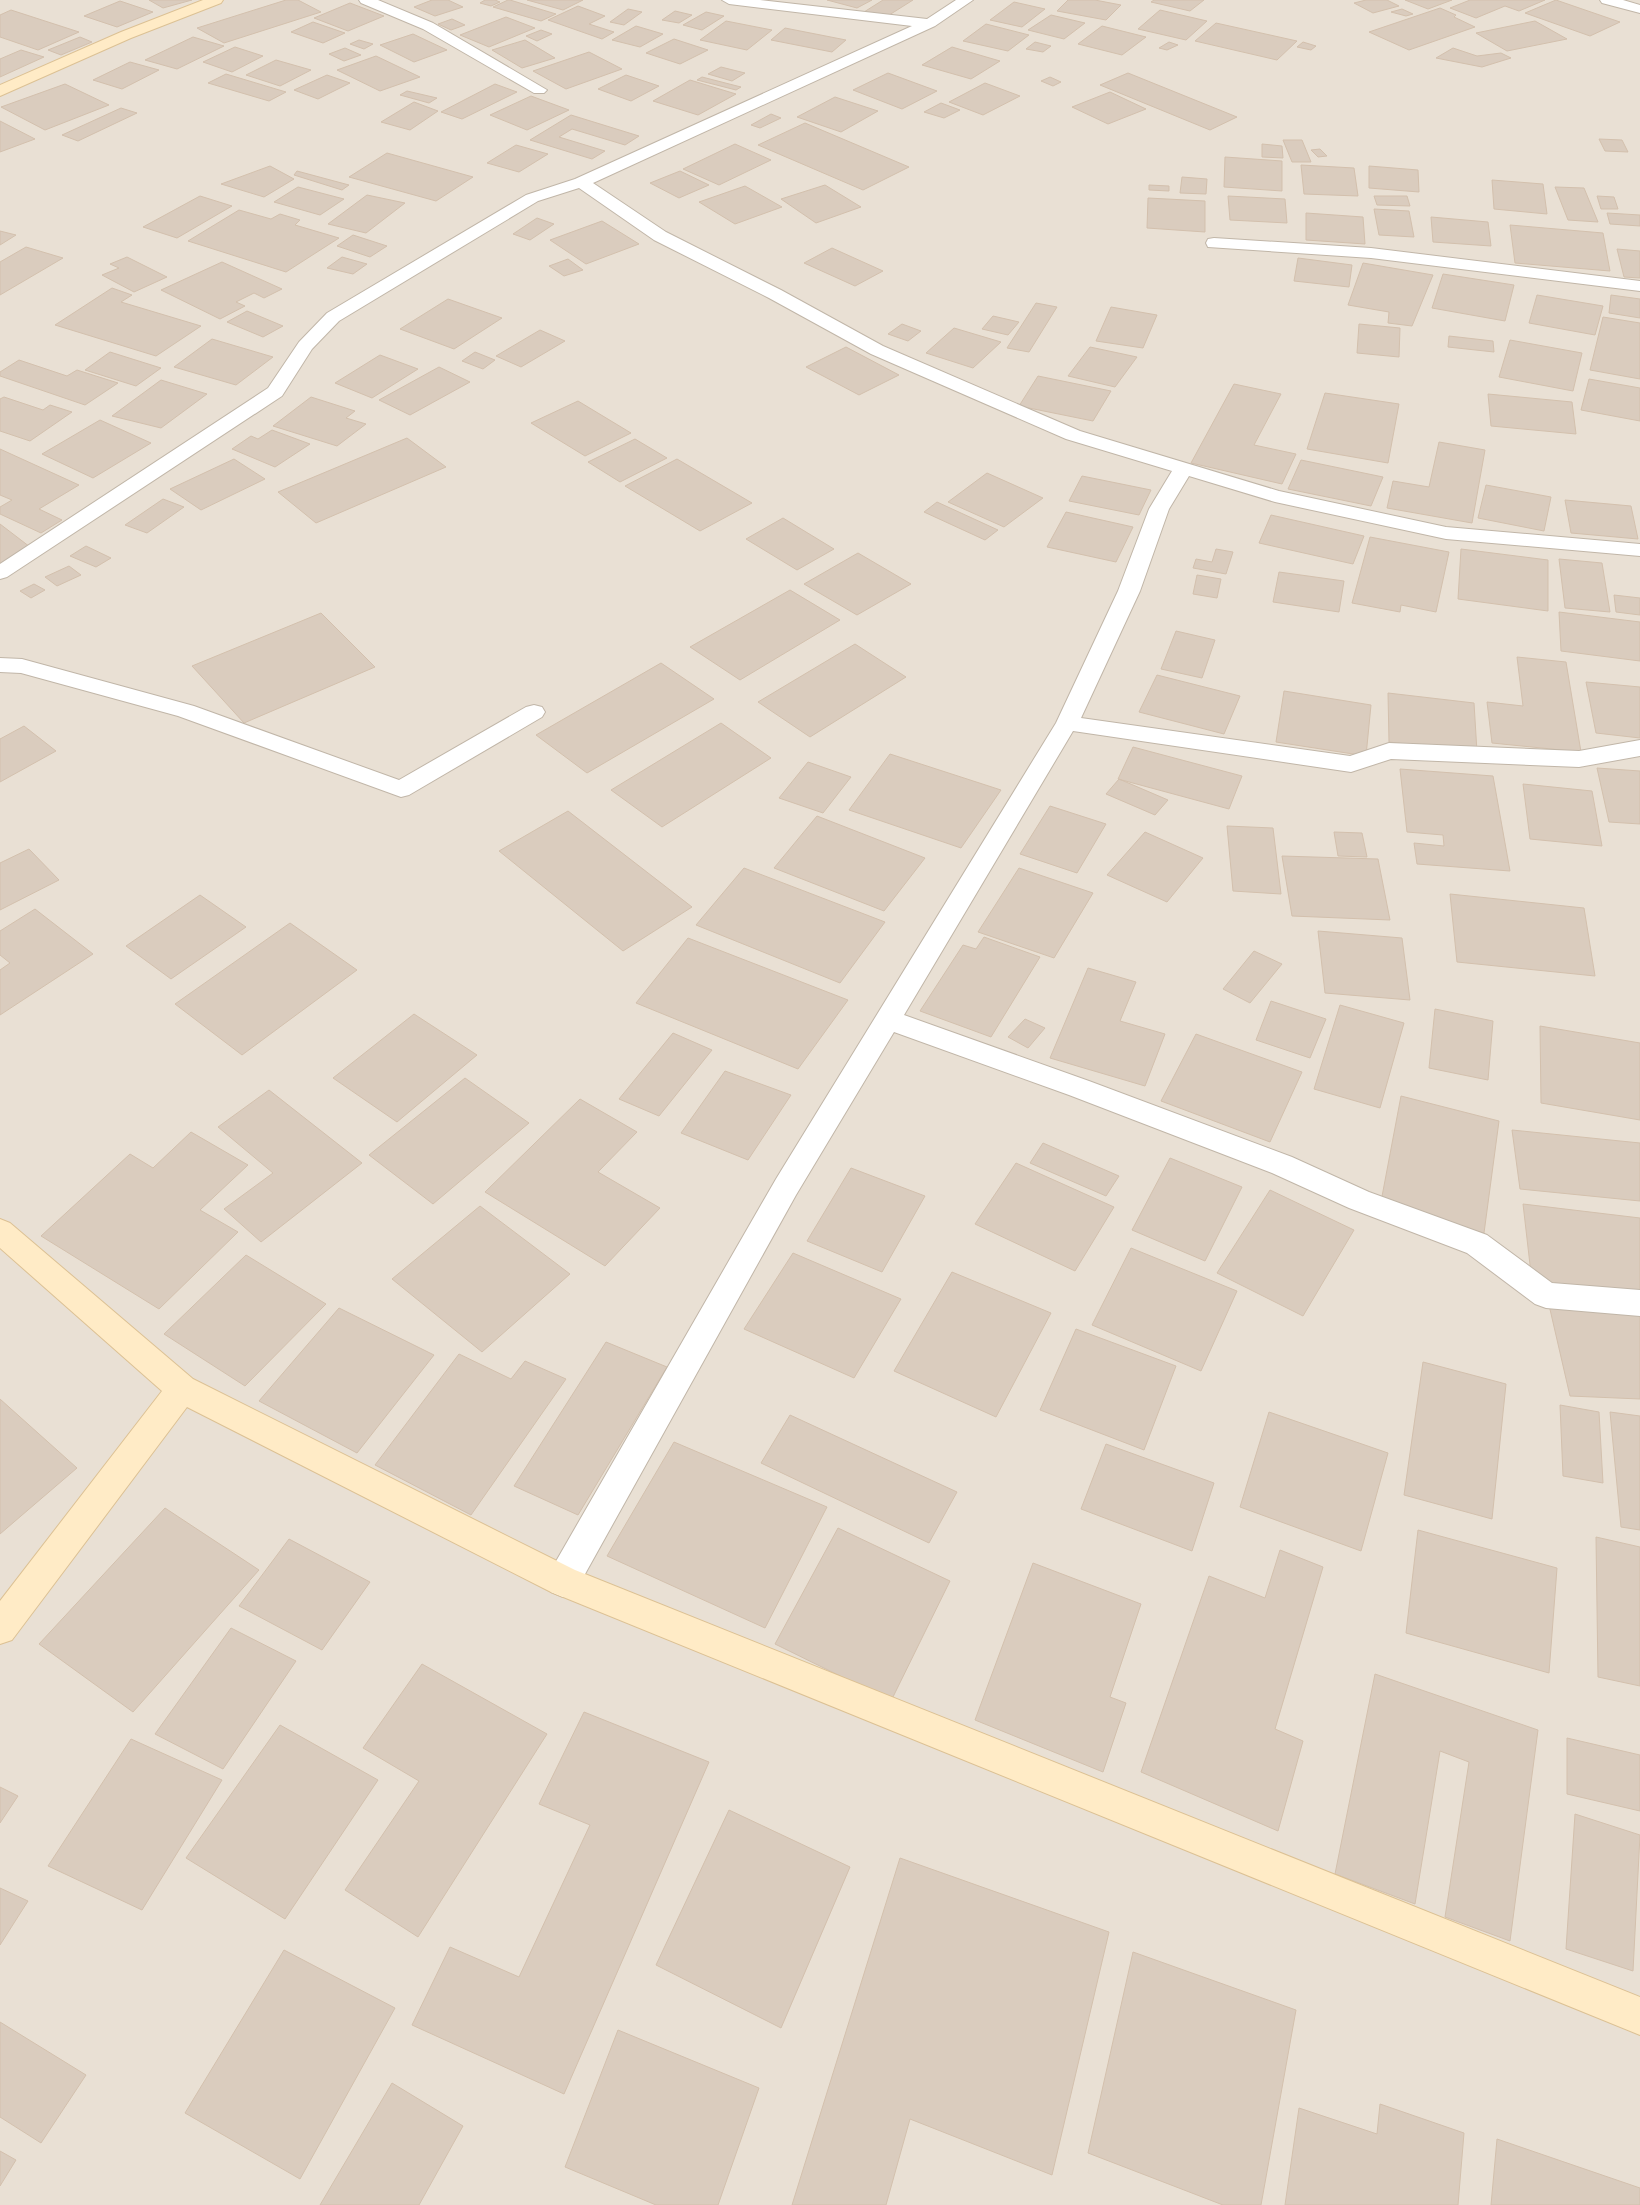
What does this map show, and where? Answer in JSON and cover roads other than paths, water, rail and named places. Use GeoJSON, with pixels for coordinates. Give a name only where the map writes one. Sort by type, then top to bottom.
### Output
{"type":"FeatureCollection","features":[{"type":"Feature","properties":{"kind":"street"},"geometry":{"type":"LineString","coordinates":[[0,91],[126,35],[216,0]]}},
{"type":"Feature","properties":{"kind":"street"},"geometry":{"type":"LineString","coordinates":[[366,0],[428,26],[539,90]]}},
{"type":"Feature","properties":{"kind":"street"},"geometry":{"type":"LineString","coordinates":[[730,0],[826,13],[930,23]]}},
{"type":"Feature","properties":{"kind":"street"},"geometry":{"type":"LineString","coordinates":[[0,573],[276,392],[305,346],[333,316],[532,198],[580,182],[930,23],[966,0]]}},
{"type":"Feature","properties":{"kind":"street"},"geometry":{"type":"LineString","coordinates":[[1608,0],[1640,9]]}},
{"type":"Feature","properties":{"kind":"street"},"geometry":{"type":"LineString","coordinates":[[580,182],[660,236],[775,294],[877,350],[1073,435],[1276,496],[1446,533],[1640,550]]}},
{"type":"Feature","properties":{"kind":"street"},"geometry":{"type":"LineString","coordinates":[[1214,243],[1371,253],[1640,286]]}},
{"type":"Feature","properties":{"kind":"street"},"geometry":{"type":"LineString","coordinates":[[563,1581],[786,1187],[889,1020],[1067,723],[1130,591],[1159,508],[1183,469]]}},
{"type":"Feature","properties":{"kind":"street"},"geometry":{"type":"LineString","coordinates":[[0,665],[22,666],[186,711],[401,789],[534,712]]}},
{"type":"Feature","properties":{"kind":"street"},"geometry":{"type":"LineString","coordinates":[[1067,723],[1351,764],[1389,751],[1578,759],[1640,748]]}},
{"type":"Feature","properties":{"kind":"street"},"geometry":{"type":"LineString","coordinates":[[889,1020],[1079,1088],[1282,1165],[1359,1200],[1477,1244],[1546,1295],[1640,1303]]}},
{"type":"Feature","properties":{"kind":"street"},"geometry":{"type":"LineString","coordinates":[[0,1231],[182,1389],[563,1581],[1640,2016]]}},
{"type":"Feature","properties":{"kind":"street"},"geometry":{"type":"LineString","coordinates":[[0,1628],[182,1389]]}}]}
